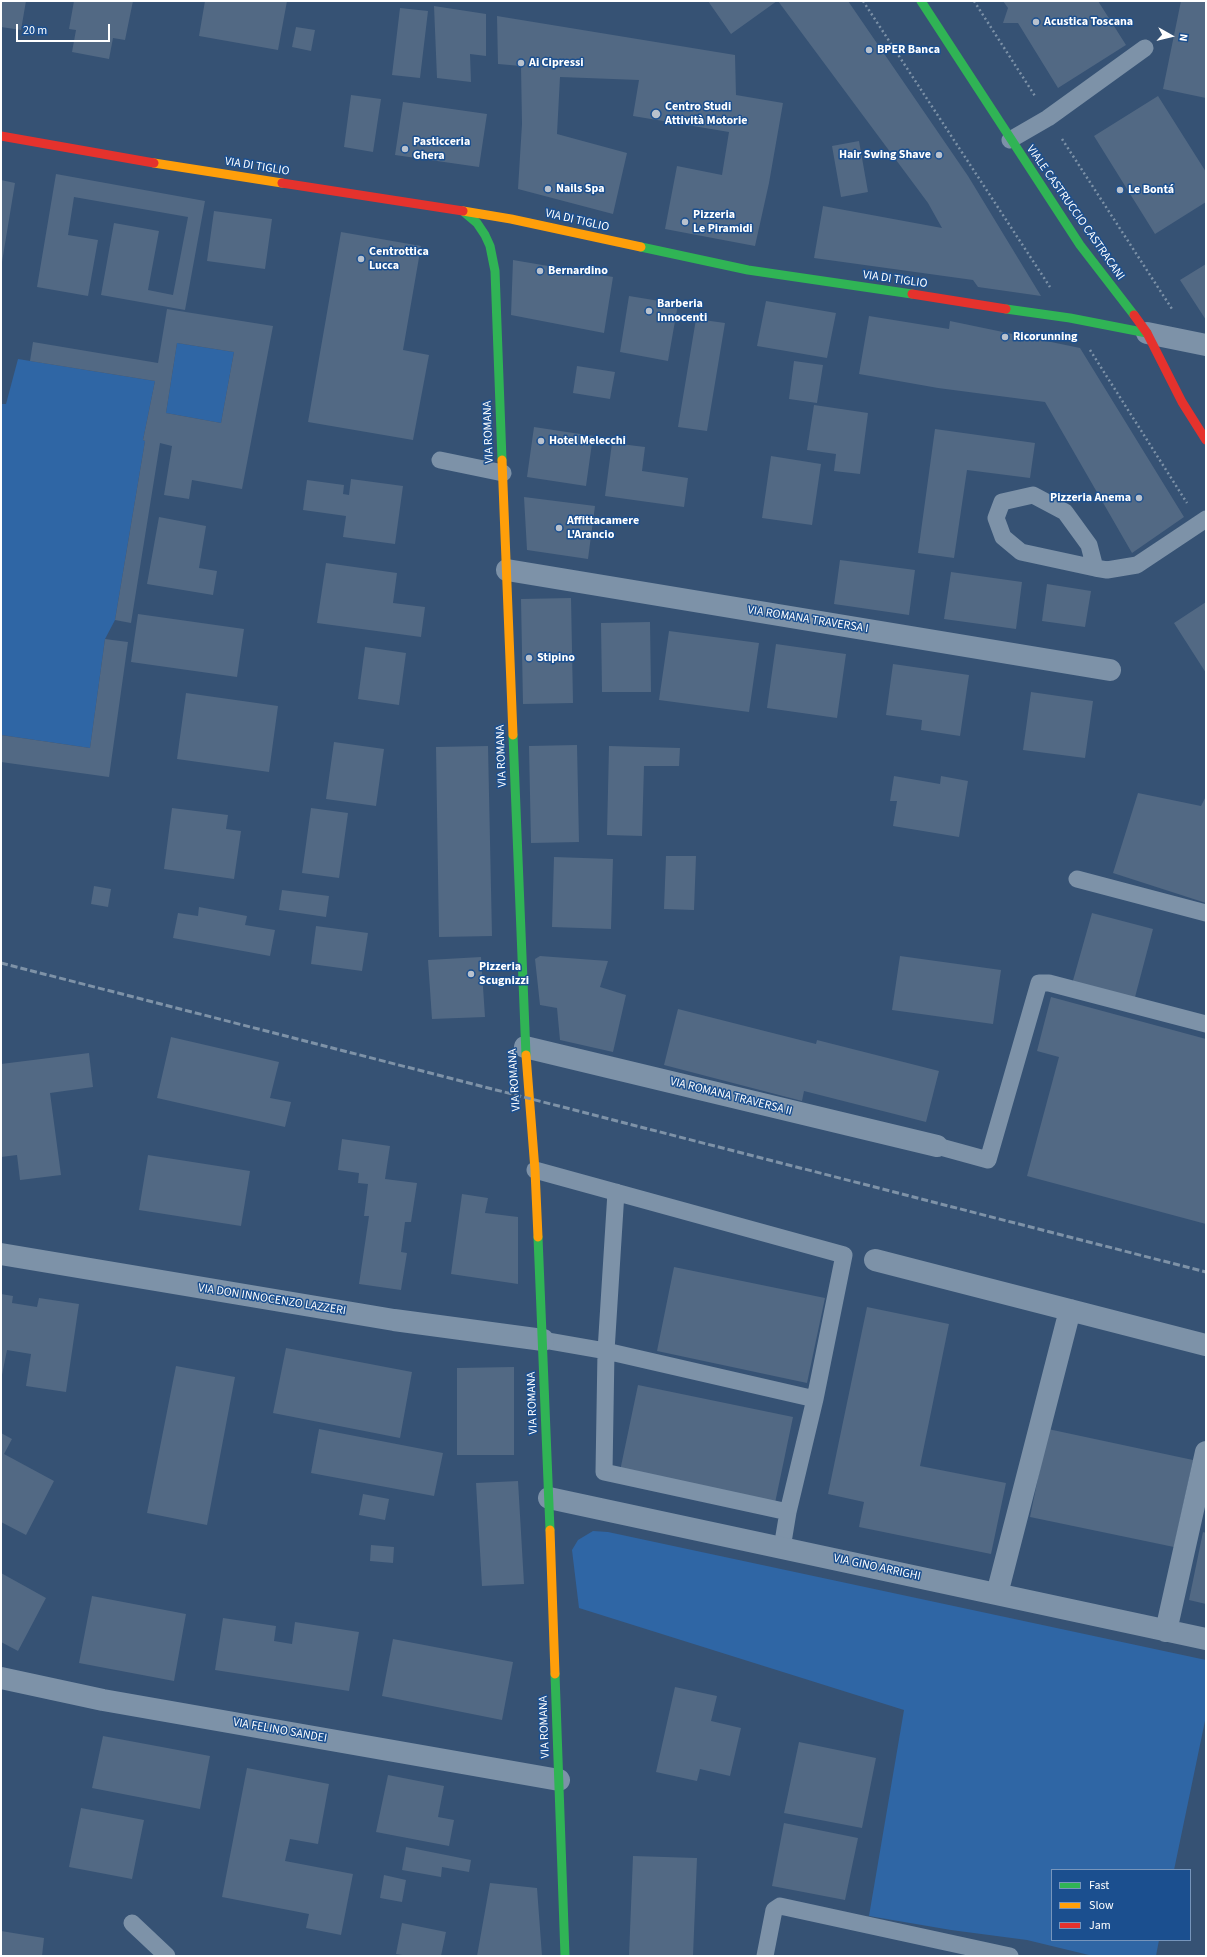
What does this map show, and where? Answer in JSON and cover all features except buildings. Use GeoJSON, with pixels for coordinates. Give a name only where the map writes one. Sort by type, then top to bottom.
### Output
{"type":"FeatureCollection","features":[{"type":"Feature","properties":{"kind":"main road","name":"VIALE CASTRUCCIO CASTRACANI"},"geometry":{"type":"LineString","coordinates":[[922,1],[1010,140],[1080,245],[1147,333],[1182,402],[1206,440]]}},
{"type":"Feature","properties":{"kind":"main road","name":"VIA DI TIGLIO"},"geometry":{"type":"LineString","coordinates":[[1,136],[511,219],[748,270],[1070,318],[1147,333]]}},
{"type":"Feature","properties":{"kind":"main road","name":"VIA ROMANA"},"geometry":{"type":"LineString","coordinates":[[464,212],[477,223],[486,235],[493,256],[507,570],[525,1047],[535,1170],[543,1340],[565,1956]]}},
{"type":"Feature","properties":{"kind":"street"},"geometry":{"type":"LineString","coordinates":[[1147,333],[1200,345]]}},
{"type":"Feature","properties":{"kind":"street","name":"VIA ROMANA TRAVERSA I"},"geometry":{"type":"LineString","coordinates":[[507,570],[1110,670]]}},
{"type":"Feature","properties":{"kind":"street","name":"VIA ROMANA TRAVERSA II"},"geometry":{"type":"LineString","coordinates":[[525,1047],[936,1146]]}},
{"type":"Feature","properties":{"kind":"street","name":"VIA DON INNOCENZO LAZZERI"},"geometry":{"type":"LineString","coordinates":[[1,1254],[394,1320],[543,1340]]}},
{"type":"Feature","properties":{"kind":"street"},"geometry":{"type":"LineString","coordinates":[[875,1260],[1206,1345]]}},
{"type":"Feature","properties":{"kind":"street"},"geometry":{"type":"LineString","coordinates":[[997,1594],[1070,1310]]}},
{"type":"Feature","properties":{"kind":"street"},"geometry":{"type":"LineString","coordinates":[[1166,1631],[1206,1452]]}},
{"type":"Feature","properties":{"kind":"street","name":"VIA GINO ARRIGHI"},"geometry":{"type":"LineString","coordinates":[[548,1498],[1206,1639]]}},
{"type":"Feature","properties":{"kind":"street","name":"VIA FELINO SANDEI"},"geometry":{"type":"LineString","coordinates":[[1,1678],[103,1700],[559,1780]]}},
{"type":"Feature","properties":{"kind":"lane"},"geometry":{"type":"LineString","coordinates":[[1010,140],[1048,118],[1145,48]]}},
{"type":"Feature","properties":{"kind":"lane"},"geometry":{"type":"LineString","coordinates":[[440,460],[503,473]]}},
{"type":"Feature","properties":{"kind":"lane"},"geometry":{"type":"LineString","coordinates":[[1095,568],[1089,546],[1065,512],[1033,495],[1002,502],[996,518],[1003,537],[1021,552],[1095,568],[1106,570],[1137,566],[1203,521]]}},
{"type":"Feature","properties":{"kind":"lane"},"geometry":{"type":"LineString","coordinates":[[1077,879],[1206,913]]}},
{"type":"Feature","properties":{"kind":"lane"},"geometry":{"type":"LineString","coordinates":[[936,1146],[988,1160],[1040,983],[1049,983],[1206,1024]]}},
{"type":"Feature","properties":{"kind":"lane"},"geometry":{"type":"LineString","coordinates":[[535,1170],[844,1255],[815,1398],[788,1512],[782,1548]]}},
{"type":"Feature","properties":{"kind":"lane"},"geometry":{"type":"LineString","coordinates":[[616,1192],[606,1351],[604,1472],[788,1512]]}},
{"type":"Feature","properties":{"kind":"lane"},"geometry":{"type":"LineString","coordinates":[[543,1340],[606,1351],[815,1398]]}},
{"type":"Feature","properties":{"kind":"lane"},"geometry":{"type":"LineString","coordinates":[[765,1956],[774,1910],[780,1906],[1010,1956]]}},
{"type":"Feature","properties":{"kind":"lane"},"geometry":{"type":"LineString","coordinates":[[132,1923],[167,1956]]}},
{"type":"Feature","properties":{"kind":"path"},"geometry":{"type":"LineString","coordinates":[[863,1],[1070,318],[1184,499],[1203,521]]}},
{"type":"Feature","properties":{"kind":"path"},"geometry":{"type":"LineString","coordinates":[[974,1],[1048,118],[1200,345]]}},
{"type":"Feature","properties":{"kind":"shaded area"},"geometry":{"type":"Polygon","coordinates":[[[177,343],[234,352],[221,423],[166,413],[177,343]]]}},
{"type":"Feature","properties":{"kind":"shaded area"},"geometry":{"type":"Polygon","coordinates":[[[18,359],[155,381],[143,440],[145,441],[115,620],[105,639],[90,748],[1,735],[1,404],[6,404],[18,359]]]}},
{"type":"Feature","properties":{"kind":"shaded area"},"geometry":{"type":"Polygon","coordinates":[[[593,1531],[608,1532],[1206,1660],[1206,1716],[1174,1869],[1051,1869],[1051,1941],[1159,1941],[1156,1956],[1093,1956],[1027,1940],[951,1930],[869,1916],[904,1710],[579,1608],[572,1550],[578,1540],[593,1531]]]}},
{"type":"Feature","properties":{"kind":"railway"},"geometry":{"type":"LineString","coordinates":[[1,963],[1206,1272]]}},
{"type":"Feature","properties":{"kind":"traffic: fast"},"geometry":{"type":"LineString","coordinates":[[921,1],[1080,245],[1134,315]]}},
{"type":"Feature","properties":{"kind":"traffic: fast"},"geometry":{"type":"LineString","coordinates":[[464,212],[477,223],[485,235],[490,246],[495,271],[502,460]]}},
{"type":"Feature","properties":{"kind":"traffic: fast"},"geometry":{"type":"LineString","coordinates":[[641,247],[748,270],[912,294]]}},
{"type":"Feature","properties":{"kind":"traffic: fast"},"geometry":{"type":"LineString","coordinates":[[1006,309],[1070,318],[1147,333]]}},
{"type":"Feature","properties":{"kind":"traffic: fast"},"geometry":{"type":"LineString","coordinates":[[513,735],[526,1055]]}},
{"type":"Feature","properties":{"kind":"traffic: fast"},"geometry":{"type":"LineString","coordinates":[[538,1237],[550,1530]]}},
{"type":"Feature","properties":{"kind":"traffic: fast"},"geometry":{"type":"LineString","coordinates":[[555,1674],[565,1956]]}},
{"type":"Feature","properties":{"kind":"traffic: slow"},"geometry":{"type":"LineString","coordinates":[[154,163],[282,183]]}},
{"type":"Feature","properties":{"kind":"traffic: slow"},"geometry":{"type":"LineString","coordinates":[[463,211],[511,219],[641,247]]}},
{"type":"Feature","properties":{"kind":"traffic: slow"},"geometry":{"type":"LineString","coordinates":[[502,460],[513,735]]}},
{"type":"Feature","properties":{"kind":"traffic: slow"},"geometry":{"type":"LineString","coordinates":[[526,1055],[535,1170],[538,1237]]}},
{"type":"Feature","properties":{"kind":"traffic: slow"},"geometry":{"type":"LineString","coordinates":[[550,1530],[555,1674]]}},
{"type":"Feature","properties":{"kind":"traffic: jam"},"geometry":{"type":"LineString","coordinates":[[1,136],[154,163]]}},
{"type":"Feature","properties":{"kind":"traffic: jam"},"geometry":{"type":"LineString","coordinates":[[282,183],[463,211]]}},
{"type":"Feature","properties":{"kind":"traffic: jam"},"geometry":{"type":"LineString","coordinates":[[912,294],[1006,309]]}},
{"type":"Feature","properties":{"kind":"traffic: jam"},"geometry":{"type":"LineString","coordinates":[[1134,315],[1147,333],[1182,402],[1206,440]]}},
{"type":"Feature","properties":{"kind":"place","name":"Acustica Toscana"},"geometry":{"type":"Point","coordinates":[1036,22]}},
{"type":"Feature","properties":{"kind":"place","name":"BPER Banca"},"geometry":{"type":"Point","coordinates":[869,50]}},
{"type":"Feature","properties":{"kind":"place","name":"Ai Cipressi"},"geometry":{"type":"Point","coordinates":[521,63]}},
{"type":"Feature","properties":{"kind":"place","name":"Centro Studi Attività Motorie"},"geometry":{"type":"Point","coordinates":[656,114]}},
{"type":"Feature","properties":{"kind":"place","name":"Pasticceria Ghera"},"geometry":{"type":"Point","coordinates":[405,149]}},
{"type":"Feature","properties":{"kind":"place","name":"Hair Swing Shave"},"geometry":{"type":"Point","coordinates":[939,155]}},
{"type":"Feature","properties":{"kind":"place","name":"Nails Spa"},"geometry":{"type":"Point","coordinates":[548,189]}},
{"type":"Feature","properties":{"kind":"place","name":"Le Bontá"},"geometry":{"type":"Point","coordinates":[1120,190]}},
{"type":"Feature","properties":{"kind":"place","name":"Pizzeria Le Piramidi"},"geometry":{"type":"Point","coordinates":[685,222]}},
{"type":"Feature","properties":{"kind":"place","name":"Centrottica Lucca"},"geometry":{"type":"Point","coordinates":[361,259]}},
{"type":"Feature","properties":{"kind":"place","name":"Bernardino"},"geometry":{"type":"Point","coordinates":[540,271]}},
{"type":"Feature","properties":{"kind":"place","name":"Barberia Innocenti"},"geometry":{"type":"Point","coordinates":[649,311]}},
{"type":"Feature","properties":{"kind":"place","name":"Ricorunning"},"geometry":{"type":"Point","coordinates":[1005,337]}},
{"type":"Feature","properties":{"kind":"place","name":"Hotel Melecchi"},"geometry":{"type":"Point","coordinates":[541,441]}},
{"type":"Feature","properties":{"kind":"place","name":"Pizzeria Anema"},"geometry":{"type":"Point","coordinates":[1139,498]}},
{"type":"Feature","properties":{"kind":"place","name":"Affittacamere L'Arancio"},"geometry":{"type":"Point","coordinates":[559,528]}},
{"type":"Feature","properties":{"kind":"place","name":"Stipino"},"geometry":{"type":"Point","coordinates":[529,658]}},
{"type":"Feature","properties":{"kind":"place","name":"Pizzeria Scugnizzi"},"geometry":{"type":"Point","coordinates":[471,974]}}]}
